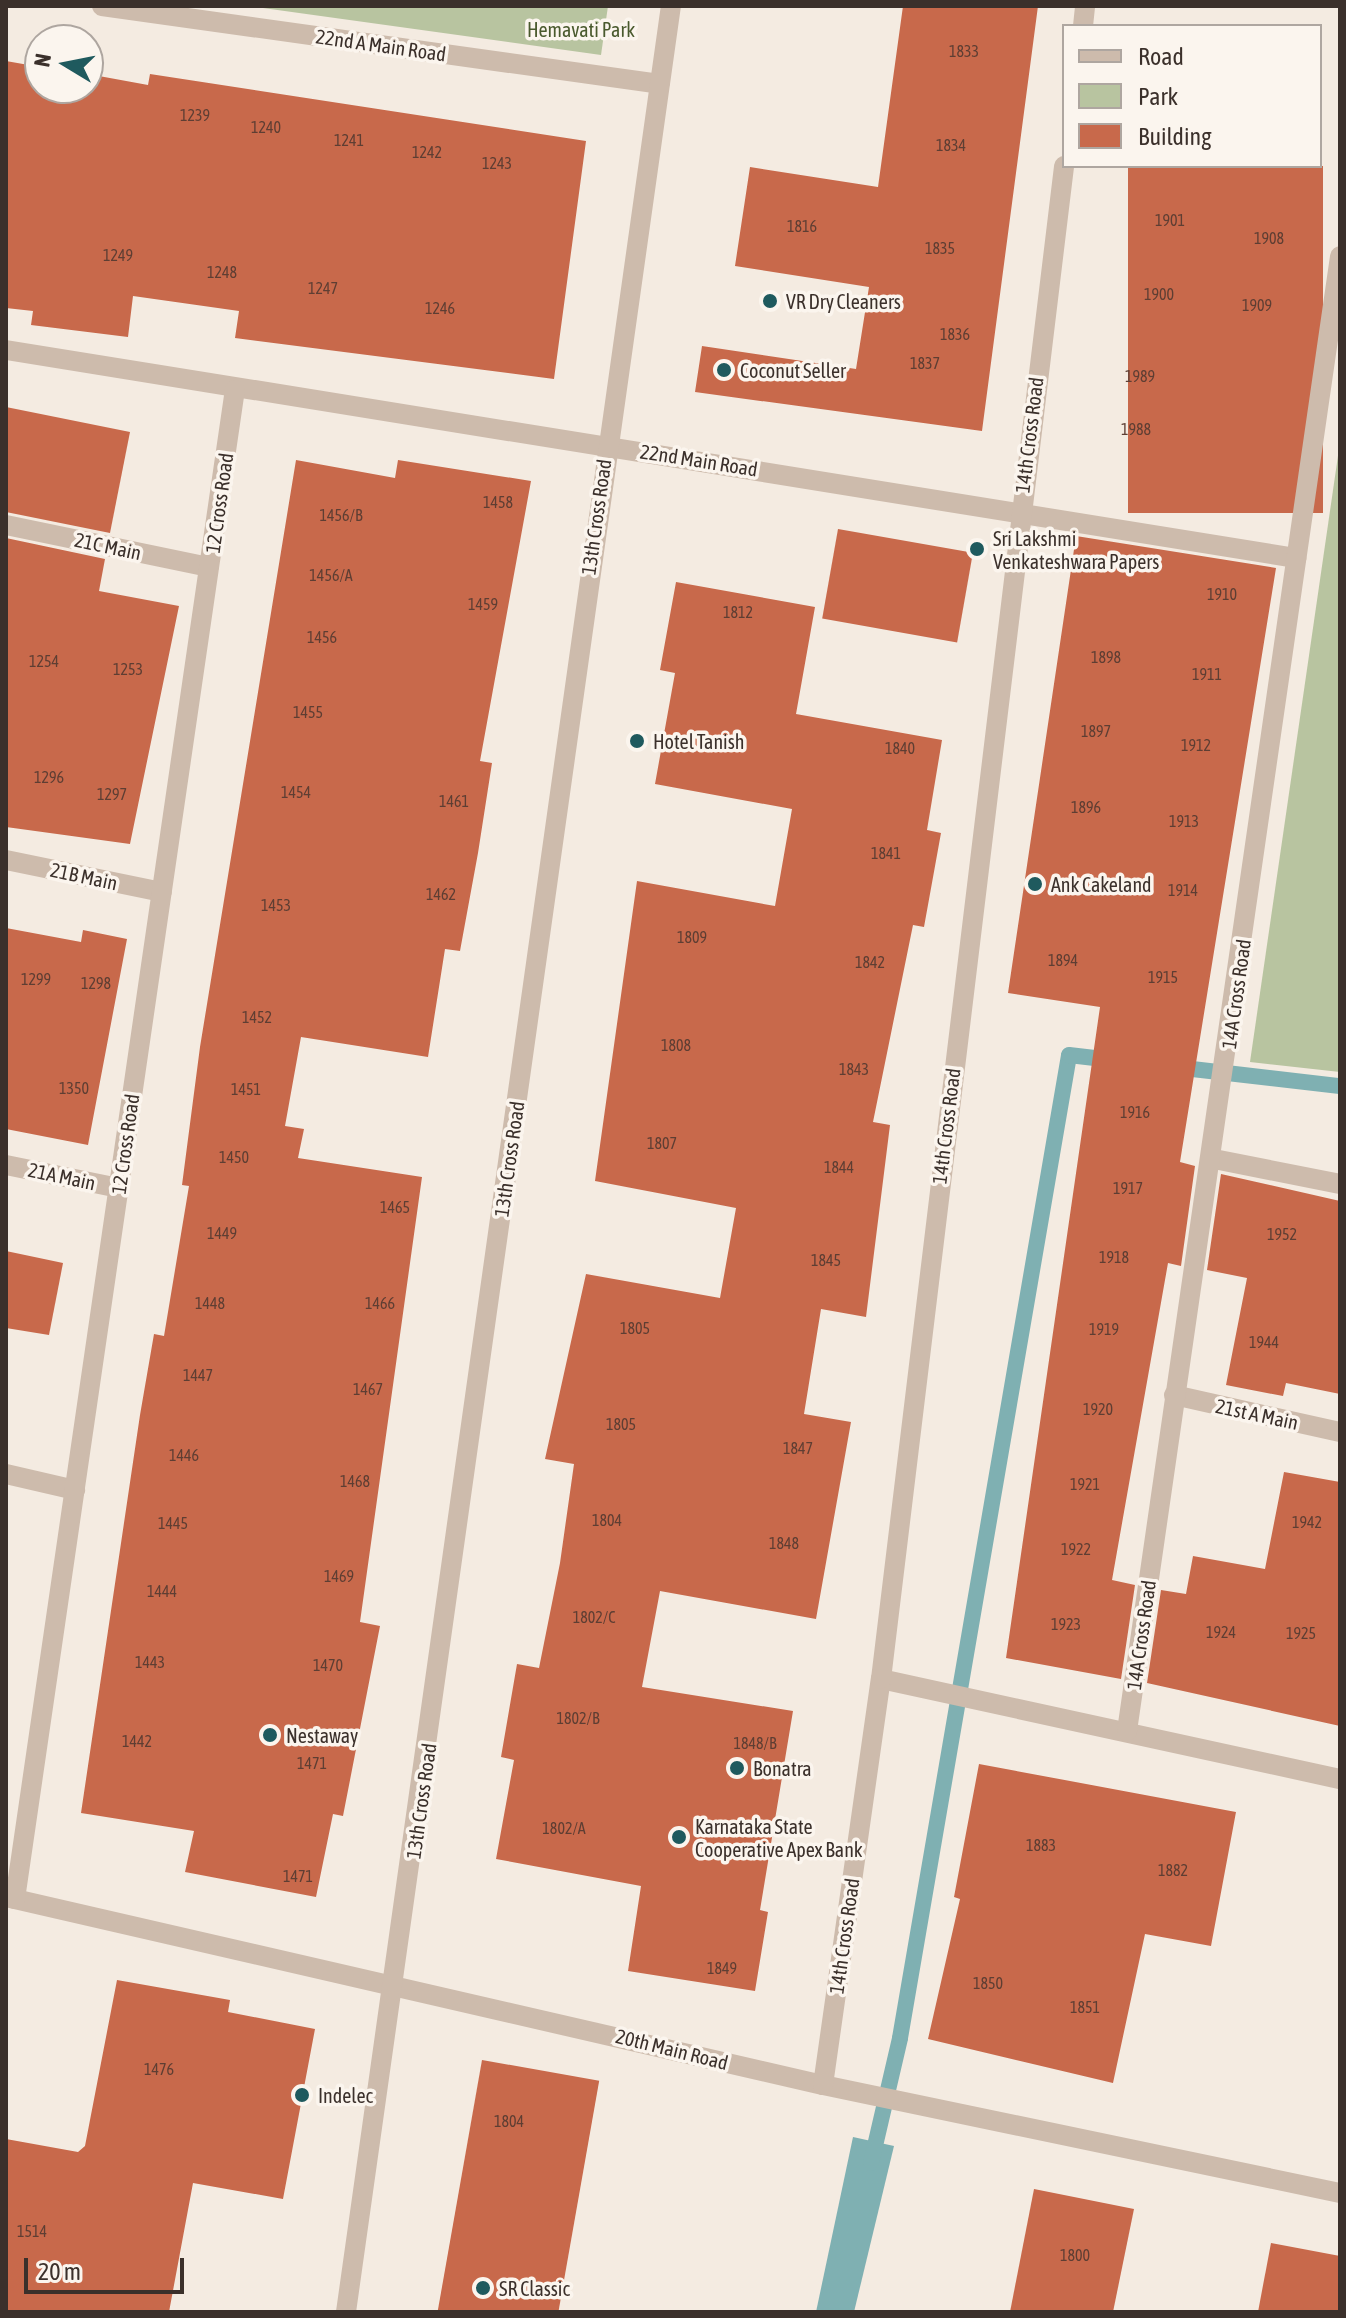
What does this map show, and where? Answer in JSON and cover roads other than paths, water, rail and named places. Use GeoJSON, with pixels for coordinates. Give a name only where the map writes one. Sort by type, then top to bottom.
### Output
{"type":"FeatureCollection","features":[{"type":"Feature","properties":{"kind":"street","name":"22nd A Main Road"},"geometry":{"type":"LineString","coordinates":[[102,6],[660,84]]}},
{"type":"Feature","properties":{"kind":"street","name":"13th Cross Road"},"geometry":{"type":"LineString","coordinates":[[346,2312],[396,1982],[606,444],[671,6]]}},
{"type":"Feature","properties":{"kind":"street","name":"14th Cross Road"},"geometry":{"type":"LineString","coordinates":[[823,2085],[881,1679],[1019,512],[1064,168]]}},
{"type":"Feature","properties":{"kind":"street","name":"14A Cross Road"},"geometry":{"type":"LineString","coordinates":[[1127,1731],[1174,1395],[1214,1159],[1296,558],[1335,330],[1340,256]]}},
{"type":"Feature","properties":{"kind":"street","name":"22nd Main Road"},"geometry":{"type":"LineString","coordinates":[[6,350],[235,390],[606,444],[1296,558]]}},
{"type":"Feature","properties":{"kind":"street","name":"12 Cross Road"},"geometry":{"type":"LineString","coordinates":[[11,1898],[75,1490],[235,390]]}},
{"type":"Feature","properties":{"kind":"street","name":"21C Main"},"geometry":{"type":"LineString","coordinates":[[6,525],[209,567]]}},
{"type":"Feature","properties":{"kind":"street","name":"21B Main"},"geometry":{"type":"LineString","coordinates":[[6,860],[162,892]]}},
{"type":"Feature","properties":{"kind":"street"},"geometry":{"type":"LineString","coordinates":[[1214,1159],[1340,1184]]}},
{"type":"Feature","properties":{"kind":"street","name":"21A Main"},"geometry":{"type":"LineString","coordinates":[[6,1165],[119,1188]]}},
{"type":"Feature","properties":{"kind":"street","name":"21st A Main"},"geometry":{"type":"LineString","coordinates":[[1174,1395],[1340,1432]]}},
{"type":"Feature","properties":{"kind":"street"},"geometry":{"type":"LineString","coordinates":[[6,1474],[75,1490]]}},
{"type":"Feature","properties":{"kind":"street"},"geometry":{"type":"LineString","coordinates":[[881,1679],[1340,1779]]}},
{"type":"Feature","properties":{"kind":"street","name":"20th Main Road"},"geometry":{"type":"LineString","coordinates":[[11,1898],[396,1982],[823,2085],[1340,2193]]}},
{"type":"Feature","properties":{"kind":"water"},"geometry":{"type":"Polygon","coordinates":[[[853,2137],[894,2146],[854,2312],[816,2312],[853,2137]]]}},
{"type":"Feature","properties":{"kind":"waterway"},"geometry":{"type":"LineString","coordinates":[[871,2163],[900,2038],[1069,1055],[1112,1060]]}},
{"type":"Feature","properties":{"kind":"waterway"},"geometry":{"type":"LineString","coordinates":[[1175,1067],[1340,1086]]}},
{"type":"Feature","properties":{"kind":"place","name":"VR Dry Cleaners"},"geometry":{"type":"Point","coordinates":[770,301]}},
{"type":"Feature","properties":{"kind":"place","name":"Coconut Seller"},"geometry":{"type":"Point","coordinates":[724,370]}},
{"type":"Feature","properties":{"kind":"place","name":"Sri Lakshmi Venkateshwara Papers"},"geometry":{"type":"Point","coordinates":[977,549]}},
{"type":"Feature","properties":{"kind":"place","name":"Hotel Tanish"},"geometry":{"type":"Point","coordinates":[637,741]}},
{"type":"Feature","properties":{"kind":"place","name":"Ank Cakeland"},"geometry":{"type":"Point","coordinates":[1035,884]}},
{"type":"Feature","properties":{"kind":"place","name":"Nestaway"},"geometry":{"type":"Point","coordinates":[270,1735]}},
{"type":"Feature","properties":{"kind":"place","name":"Bonatra"},"geometry":{"type":"Point","coordinates":[737,1768]}},
{"type":"Feature","properties":{"kind":"place","name":"Karnataka State Cooperative Apex Bank"},"geometry":{"type":"Point","coordinates":[679,1837]}},
{"type":"Feature","properties":{"kind":"place","name":"Indelec"},"geometry":{"type":"Point","coordinates":[302,2095]}},
{"type":"Feature","properties":{"kind":"place","name":"SR Classic"},"geometry":{"type":"Point","coordinates":[483,2288]}},
{"type":"Feature","properties":{"kind":"park label","name":"Hemavati Park"},"geometry":{"type":"Point","coordinates":[581,29]}}]}
